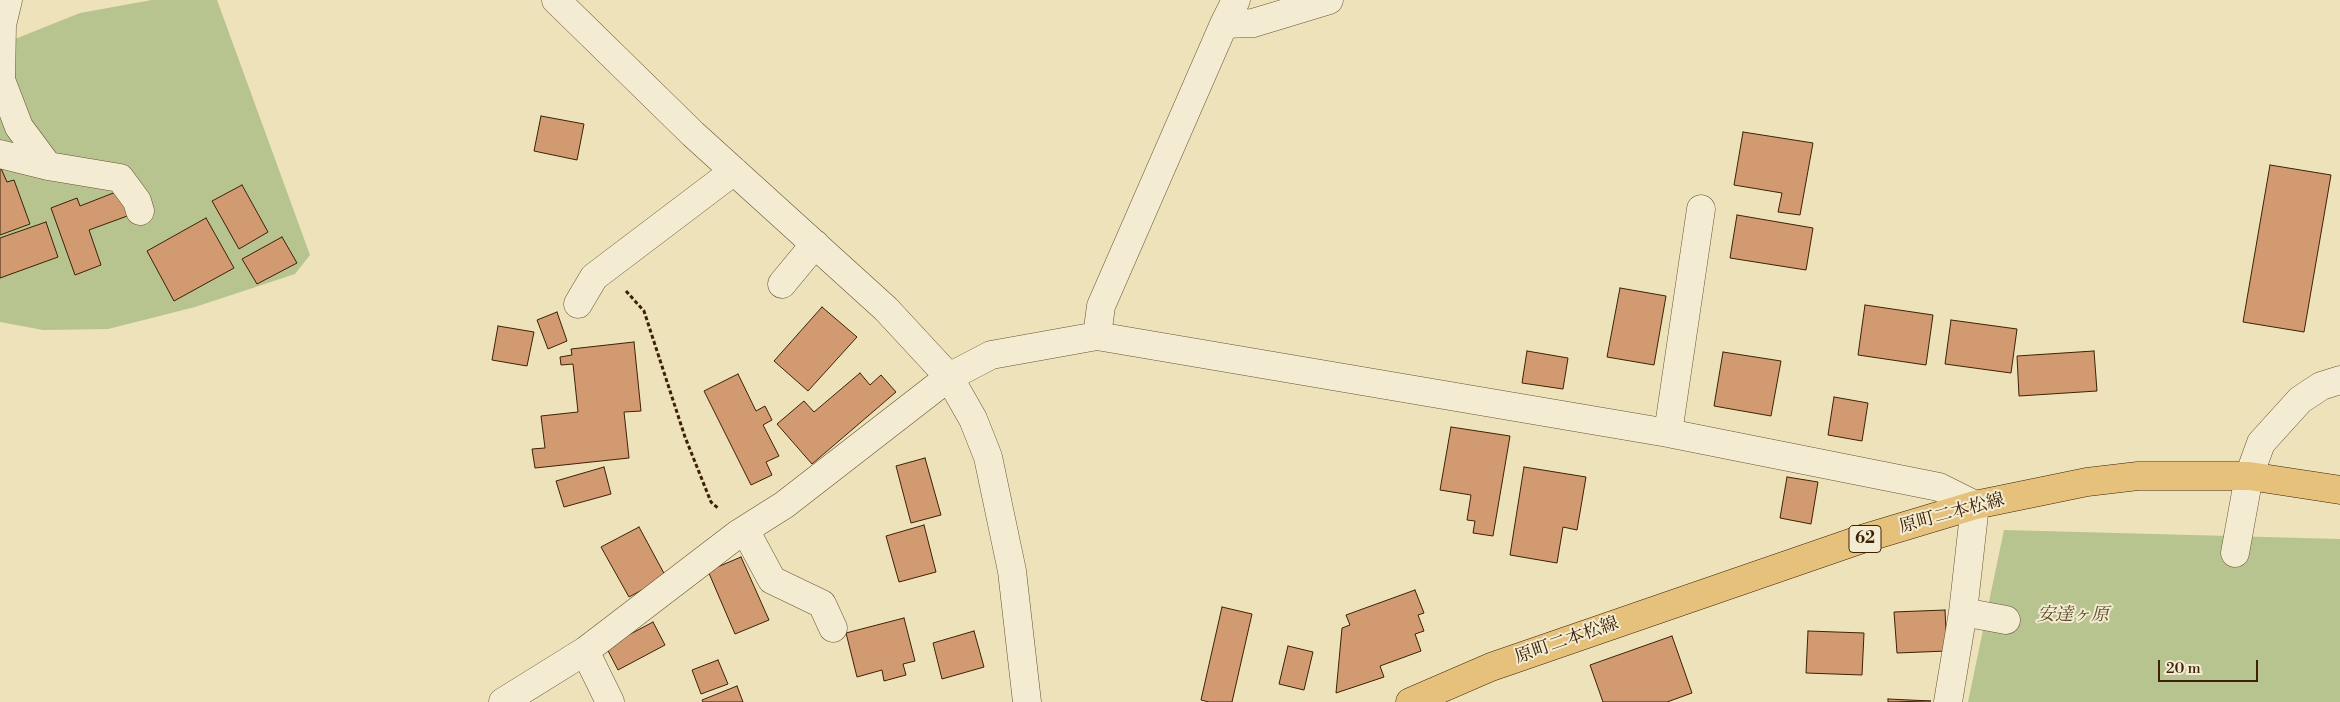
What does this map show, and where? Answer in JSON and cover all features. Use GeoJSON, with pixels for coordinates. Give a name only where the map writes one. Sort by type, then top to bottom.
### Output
{"type":"FeatureCollection","features":[{"type":"Feature","properties":{"kind":"main road","name":"原町二本松線"},"geometry":{"type":"LineString","coordinates":[[1410,702],[1491,667],[1862,539],[1975,505],[2086,482],[2138,476],[2249,476],[2340,490]]}},
{"type":"Feature","properties":{"kind":"street"},"geometry":{"type":"LineString","coordinates":[[8,0],[2,24],[1,80],[19,127],[48,166]]}},
{"type":"Feature","properties":{"kind":"street"},"geometry":{"type":"LineString","coordinates":[[556,0],[734,170],[886,309],[949,376],[973,419],[988,457],[1012,571],[1026,702]]}},
{"type":"Feature","properties":{"kind":"street"},"geometry":{"type":"LineString","coordinates":[[1097,336],[1100,306],[1236,0]]}},
{"type":"Feature","properties":{"kind":"street"},"geometry":{"type":"LineString","coordinates":[[1224,24],[1253,23],[1330,0]]}},
{"type":"Feature","properties":{"kind":"street"},"geometry":{"type":"LineString","coordinates":[[0,154],[48,166],[120,178],[137,201],[140,211]]}},
{"type":"Feature","properties":{"kind":"street"},"geometry":{"type":"LineString","coordinates":[[578,304],[594,277],[734,170]]}},
{"type":"Feature","properties":{"kind":"street"},"geometry":{"type":"LineString","coordinates":[[1668,433],[1701,209]]}},
{"type":"Feature","properties":{"kind":"street"},"geometry":{"type":"LineString","coordinates":[[782,284],[815,244]]}},
{"type":"Feature","properties":{"kind":"street"},"geometry":{"type":"LineString","coordinates":[[503,702],[586,651],[745,530],[784,505],[949,376],[991,355],[1097,336],[1668,433],[1939,487],[1975,505],[1963,612],[1948,702]]}},
{"type":"Feature","properties":{"kind":"street"},"geometry":{"type":"LineString","coordinates":[[2235,553],[2249,476],[2261,443],[2300,400],[2321,386],[2340,380]]}},
{"type":"Feature","properties":{"kind":"street"},"geometry":{"type":"LineString","coordinates":[[745,530],[772,580],[822,604],[833,628]]}},
{"type":"Feature","properties":{"kind":"street"},"geometry":{"type":"LineString","coordinates":[[1963,612],[2006,620]]}},
{"type":"Feature","properties":{"kind":"street"},"geometry":{"type":"LineString","coordinates":[[586,651],[610,702]]}},
{"type":"Feature","properties":{"kind":"path"},"geometry":{"type":"LineString","coordinates":[[605,268],[644,311],[685,437],[711,502],[745,530]]}},
{"type":"Feature","properties":{"kind":"green space"},"geometry":{"type":"Polygon","coordinates":[[[152,0],[217,0],[310,255],[295,274],[195,307],[108,329],[43,330],[0,322],[0,45],[80,13],[152,0]]]}},
{"type":"Feature","properties":{"kind":"green space","name":"安達ヶ原"},"geometry":{"type":"Polygon","coordinates":[[[2004,530],[2340,539],[2340,702],[1968,702],[2004,530]]]}},
{"type":"Feature","properties":{"kind":"building"},"geometry":{"type":"Polygon","coordinates":[[[541,116],[584,124],[577,160],[534,151],[541,116]]]}},
{"type":"Feature","properties":{"kind":"building"},"geometry":{"type":"Polygon","coordinates":[[[1743,132],[1813,143],[1800,215],[1778,212],[1782,193],[1734,185],[1743,132]]]}},
{"type":"Feature","properties":{"kind":"building"},"geometry":{"type":"Polygon","coordinates":[[[2270,165],[2331,175],[2304,332],[2243,322],[2270,165]]]}},
{"type":"Feature","properties":{"kind":"building"},"geometry":{"type":"Polygon","coordinates":[[[0,166],[7,182],[14,180],[30,224],[0,235],[0,166]]]}},
{"type":"Feature","properties":{"kind":"building"},"geometry":{"type":"Polygon","coordinates":[[[242,185],[268,232],[239,249],[212,201],[242,185]]]}},
{"type":"Feature","properties":{"kind":"building"},"geometry":{"type":"Polygon","coordinates":[[[121,190],[130,215],[89,230],[101,265],[75,275],[51,208],[77,198],[80,206],[121,190]]]}},
{"type":"Feature","properties":{"kind":"building"},"geometry":{"type":"Polygon","coordinates":[[[1737,215],[1813,228],[1806,270],[1730,258],[1737,215]]]}},
{"type":"Feature","properties":{"kind":"building"},"geometry":{"type":"Polygon","coordinates":[[[206,218],[234,268],[174,301],[147,251],[206,218]]]}},
{"type":"Feature","properties":{"kind":"building"},"geometry":{"type":"Polygon","coordinates":[[[46,222],[58,257],[0,278],[0,238],[46,222]]]}},
{"type":"Feature","properties":{"kind":"building"},"geometry":{"type":"Polygon","coordinates":[[[282,237],[297,263],[257,284],[242,259],[282,237]]]}},
{"type":"Feature","properties":{"kind":"building"},"geometry":{"type":"Polygon","coordinates":[[[1620,288],[1666,296],[1654,365],[1607,357],[1620,288]]]}},
{"type":"Feature","properties":{"kind":"building"},"geometry":{"type":"Polygon","coordinates":[[[1865,305],[1933,315],[1926,365],[1858,355],[1865,305]]]}},
{"type":"Feature","properties":{"kind":"building"},"geometry":{"type":"Polygon","coordinates":[[[822,307],[857,337],[808,391],[774,361],[822,307]]]}},
{"type":"Feature","properties":{"kind":"building"},"geometry":{"type":"Polygon","coordinates":[[[557,312],[567,341],[548,349],[537,320],[557,312]]]}},
{"type":"Feature","properties":{"kind":"building"},"geometry":{"type":"Polygon","coordinates":[[[1951,320],[2017,329],[2011,373],[1945,364],[1951,320]]]}},
{"type":"Feature","properties":{"kind":"building"},"geometry":{"type":"Polygon","coordinates":[[[498,326],[534,332],[527,366],[492,360],[498,326]]]}},
{"type":"Feature","properties":{"kind":"building"},"geometry":{"type":"Polygon","coordinates":[[[634,342],[641,411],[624,412],[629,458],[535,468],[532,449],[545,448],[541,416],[578,412],[573,364],[561,365],[560,357],[572,355],[571,349],[634,342]]]}},
{"type":"Feature","properties":{"kind":"building"},"geometry":{"type":"Polygon","coordinates":[[[1527,351],[1568,358],[1563,389],[1522,383],[1527,351]]]}},
{"type":"Feature","properties":{"kind":"building"},"geometry":{"type":"Polygon","coordinates":[[[2094,351],[2097,391],[2019,396],[2017,356],[2094,351]]]}},
{"type":"Feature","properties":{"kind":"building"},"geometry":{"type":"Polygon","coordinates":[[[1723,352],[1781,361],[1771,416],[1714,406],[1723,352]]]}},
{"type":"Feature","properties":{"kind":"building"},"geometry":{"type":"Polygon","coordinates":[[[860,373],[870,385],[881,375],[896,392],[812,464],[777,424],[804,401],[814,412],[860,373]]]}},
{"type":"Feature","properties":{"kind":"building"},"geometry":{"type":"Polygon","coordinates":[[[738,374],[756,411],[765,406],[772,420],[763,425],[779,456],[766,462],[772,475],[751,485],[704,391],[738,374]]]}},
{"type":"Feature","properties":{"kind":"building"},"geometry":{"type":"Polygon","coordinates":[[[1834,397],[1868,403],[1862,441],[1828,435],[1834,397]]]}},
{"type":"Feature","properties":{"kind":"building"},"geometry":{"type":"Polygon","coordinates":[[[1451,427],[1510,436],[1493,536],[1473,533],[1475,521],[1467,520],[1471,495],[1440,490],[1451,427]]]}},
{"type":"Feature","properties":{"kind":"building"},"geometry":{"type":"Polygon","coordinates":[[[925,458],[941,515],[911,523],[896,466],[925,458]]]}},
{"type":"Feature","properties":{"kind":"building"},"geometry":{"type":"Polygon","coordinates":[[[604,467],[611,494],[564,507],[556,481],[604,467]]]}},
{"type":"Feature","properties":{"kind":"building"},"geometry":{"type":"Polygon","coordinates":[[[1524,467],[1586,477],[1577,530],[1563,527],[1557,563],[1510,555],[1524,467]]]}},
{"type":"Feature","properties":{"kind":"building"},"geometry":{"type":"Polygon","coordinates":[[[1787,477],[1818,482],[1811,524],[1780,518],[1787,477]]]}},
{"type":"Feature","properties":{"kind":"building"},"geometry":{"type":"Polygon","coordinates":[[[924,525],[936,572],[899,582],[886,536],[924,525]]]}},
{"type":"Feature","properties":{"kind":"building"},"geometry":{"type":"Polygon","coordinates":[[[639,527],[666,577],[629,597],[601,547],[639,527]]]}},
{"type":"Feature","properties":{"kind":"building"},"geometry":{"type":"Polygon","coordinates":[[[741,557],[769,620],[735,634],[708,571],[741,557]]]}},
{"type":"Feature","properties":{"kind":"building"},"geometry":{"type":"Polygon","coordinates":[[[1415,590],[1424,613],[1418,615],[1424,631],[1415,634],[1421,651],[1380,666],[1384,677],[1336,693],[1342,628],[1350,625],[1346,615],[1415,590]]]}},
{"type":"Feature","properties":{"kind":"building"},"geometry":{"type":"Polygon","coordinates":[[[1222,607],[1252,614],[1232,702],[1209,702],[1201,700],[1222,607]]]}},
{"type":"Feature","properties":{"kind":"building"},"geometry":{"type":"Polygon","coordinates":[[[1945,610],[1947,651],[1897,653],[1894,612],[1945,610]]]}},
{"type":"Feature","properties":{"kind":"building"},"geometry":{"type":"Polygon","coordinates":[[[904,618],[915,661],[903,664],[906,675],[884,681],[882,670],[857,677],[846,633],[904,618]]]}},
{"type":"Feature","properties":{"kind":"building"},"geometry":{"type":"Polygon","coordinates":[[[653,622],[665,645],[618,670],[606,647],[653,622]]]}},
{"type":"Feature","properties":{"kind":"building"},"geometry":{"type":"Polygon","coordinates":[[[974,631],[984,667],[942,679],[933,643],[974,631]]]}},
{"type":"Feature","properties":{"kind":"building"},"geometry":{"type":"Polygon","coordinates":[[[1808,631],[1864,633],[1862,675],[1806,673],[1808,631]]]}},
{"type":"Feature","properties":{"kind":"building"},"geometry":{"type":"Polygon","coordinates":[[[1672,636],[1692,693],[1667,702],[1603,702],[1590,665],[1672,636]]]}},
{"type":"Feature","properties":{"kind":"building"},"geometry":{"type":"Polygon","coordinates":[[[1288,646],[1313,652],[1304,690],[1279,684],[1288,646]]]}},
{"type":"Feature","properties":{"kind":"building"},"geometry":{"type":"Polygon","coordinates":[[[718,660],[728,684],[701,694],[692,670],[718,660]]]}},
{"type":"Feature","properties":{"kind":"building"},"geometry":{"type":"Polygon","coordinates":[[[737,686],[743,702],[703,702],[702,700],[737,686]]]}},
{"type":"Feature","properties":{"kind":"building"},"geometry":{"type":"Polygon","coordinates":[[[1888,699],[1931,701],[1888,702],[1888,699]]]}}]}
